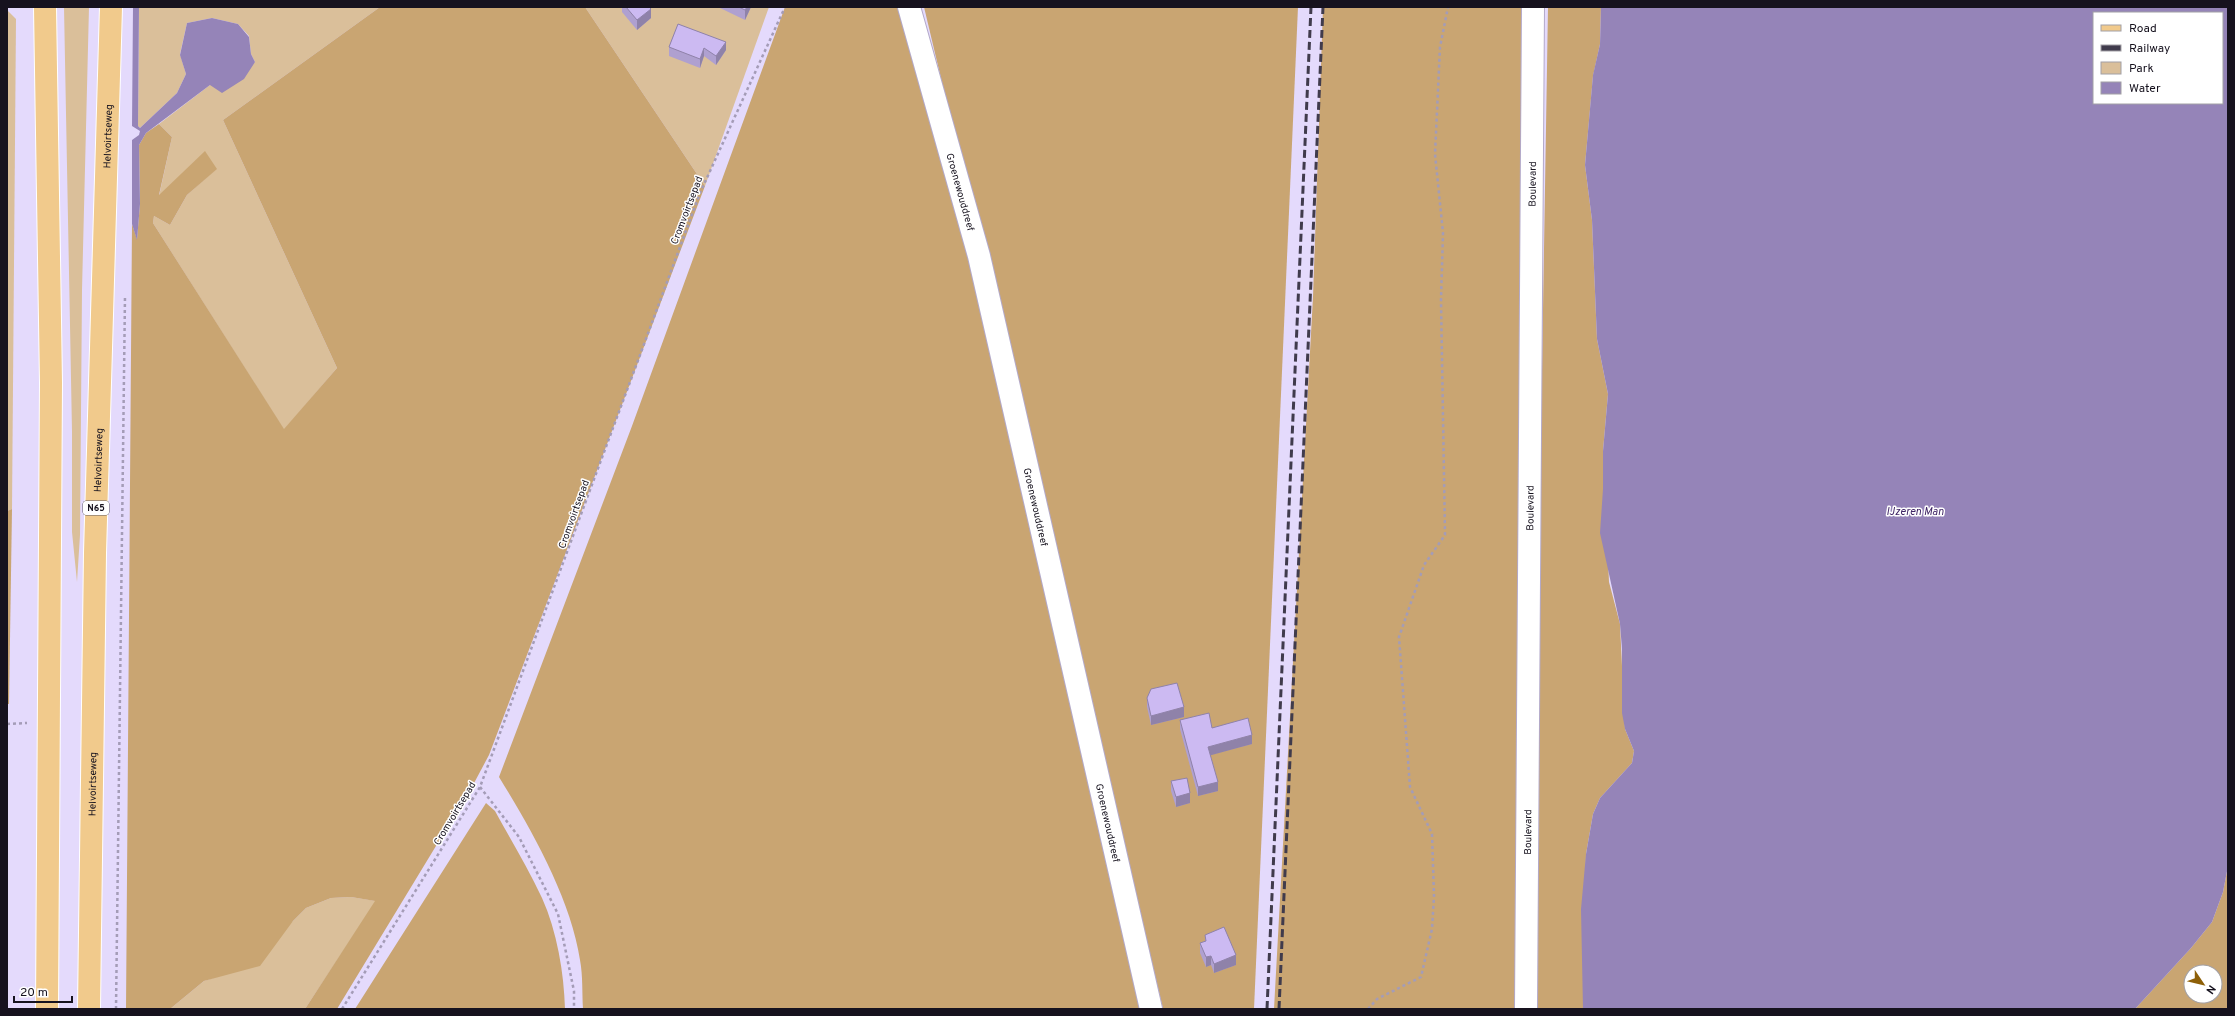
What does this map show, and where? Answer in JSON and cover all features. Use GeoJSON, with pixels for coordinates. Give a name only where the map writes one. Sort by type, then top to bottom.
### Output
{"type":"FeatureCollection","features":[{"type":"Feature","properties":{"kind":"main road"},"geometry":{"type":"LineString","coordinates":[[45,7],[51,383],[47,1009]]}},
{"type":"Feature","properties":{"kind":"main road","name":"Helvoirtseweg"},"geometry":{"type":"LineString","coordinates":[[89,1009],[95,553],[111,7]]}},
{"type":"Feature","properties":{"kind":"street","name":"Groenewouddreef"},"geometry":{"type":"LineString","coordinates":[[909,7],[979,256],[1151,1009]]}},
{"type":"Feature","properties":{"kind":"street","name":"Boulevard"},"geometry":{"type":"LineString","coordinates":[[1526,1009],[1533,7]]}},
{"type":"Feature","properties":{"kind":"path","name":"Cromvoirtsepad"},"geometry":{"type":"LineString","coordinates":[[342,1009],[480,787],[700,193],[785,7]]}},
{"type":"Feature","properties":{"kind":"path"},"geometry":{"type":"LineString","coordinates":[[1368,1009],[1377,999],[1421,977],[1432,929],[1434,896],[1432,834],[1410,787],[1399,637],[1424,565],[1445,535],[1441,300],[1443,233],[1435,154],[1440,47],[1448,7]]}},
{"type":"Feature","properties":{"kind":"path"},"geometry":{"type":"LineString","coordinates":[[116,1009],[125,293]]}},
{"type":"Feature","properties":{"kind":"path"},"geometry":{"type":"LineString","coordinates":[[27,731],[28,715]]}},
{"type":"Feature","properties":{"kind":"path"},"geometry":{"type":"LineString","coordinates":[[7,724],[27,723]]}},
{"type":"Feature","properties":{"kind":"path"},"geometry":{"type":"LineString","coordinates":[[480,787],[519,837],[558,914],[574,991],[574,1009]]}},
{"type":"Feature","properties":{"kind":"green space"},"geometry":{"type":"Polygon","coordinates":[[[64,7],[89,7],[82,290],[80,535],[77,582],[72,532],[72,431],[64,7]]]}},
{"type":"Feature","properties":{"kind":"green space"},"geometry":{"type":"Polygon","coordinates":[[[139,7],[380,7],[223,120],[337,368],[284,430],[153,223],[154,216],[170,225],[187,195],[216,169],[205,152],[159,196],[172,137],[159,124],[210,85],[255,62],[251,54],[249,36],[238,24],[212,18],[187,23],[180,54],[186,74],[177,93],[140,128],[138,126],[139,7]]]}},
{"type":"Feature","properties":{"kind":"green space"},"geometry":{"type":"Polygon","coordinates":[[[585,7],[769,7],[705,186],[585,7]]]}},
{"type":"Feature","properties":{"kind":"green space"},"geometry":{"type":"Polygon","coordinates":[[[7,10],[16,19],[12,509],[7,511],[7,10]]]}},
{"type":"Feature","properties":{"kind":"green space"},"geometry":{"type":"Polygon","coordinates":[[[351,897],[376,901],[305,1009],[170,1009],[204,981],[225,974],[293,921],[306,908],[331,898],[351,897]]]}},
{"type":"Feature","properties":{"kind":"shaded area"},"geometry":{"type":"Polygon","coordinates":[[[380,7],[585,7],[705,186],[489,755],[473,785],[337,1009],[305,1009],[375,901],[351,897],[331,898],[306,908],[293,921],[260,966],[204,981],[170,1009],[126,1009],[132,224],[137,239],[140,204],[139,145],[146,133],[159,124],[172,137],[159,195],[205,151],[217,169],[187,195],[170,225],[154,216],[153,223],[284,429],[337,368],[223,120],[380,7]]]}},
{"type":"Feature","properties":{"kind":"shaded area"},"geometry":{"type":"Polygon","coordinates":[[[785,7],[910,7],[1144,1009],[583,1009],[581,966],[568,913],[548,865],[524,819],[499,777],[632,426],[785,7]]]}},
{"type":"Feature","properties":{"kind":"shaded area"},"geometry":{"type":"Polygon","coordinates":[[[924,7],[1298,7],[1254,1009],[1163,1009],[924,7]]]}},
{"type":"Feature","properties":{"kind":"shaded area"},"geometry":{"type":"Polygon","coordinates":[[[1323,7],[1524,7],[1515,1009],[1274,1009],[1313,297],[1323,7]]]}},
{"type":"Feature","properties":{"kind":"shaded area"},"geometry":{"type":"Polygon","coordinates":[[[1548,7],[1601,7],[1600,44],[1593,76],[1585,165],[1592,220],[1597,339],[1608,394],[1603,451],[1609,582],[1620,624],[1625,729],[1634,751],[1632,763],[1600,798],[1593,814],[1586,854],[1583,1009],[1537,1009],[1539,552],[1548,7]]]}},
{"type":"Feature","properties":{"kind":"shaded area"},"geometry":{"type":"Polygon","coordinates":[[[12,509],[9,704],[7,704],[7,511],[12,509]]]}},
{"type":"Feature","properties":{"kind":"shaded area"},"geometry":{"type":"Polygon","coordinates":[[[486,803],[495,811],[531,876],[542,898],[552,924],[559,952],[565,1009],[355,1009],[486,803]]]}},
{"type":"Feature","properties":{"kind":"shaded area"},"geometry":{"type":"Polygon","coordinates":[[[2228,866],[2228,1009],[2135,1009],[2191,948],[2212,922],[2223,892],[2228,866]]]}},
{"type":"Feature","properties":{"kind":"water"},"geometry":{"type":"Polygon","coordinates":[[[133,7],[139,7],[138,126],[140,128],[177,93],[186,74],[180,55],[187,23],[212,18],[238,24],[249,37],[251,54],[255,62],[244,79],[222,93],[210,85],[146,133],[139,145],[140,204],[137,240],[132,224],[132,140],[139,135],[140,131],[132,126],[133,7]]]}},
{"type":"Feature","properties":{"kind":"water","name":"IJzeren Man"},"geometry":{"type":"Polygon","coordinates":[[[1601,7],[2228,7],[2228,866],[2223,892],[2212,922],[2191,948],[2135,1009],[1583,1009],[1581,909],[1586,854],[1593,814],[1600,798],[1632,763],[1634,751],[1625,729],[1622,713],[1622,649],[1620,624],[1600,533],[1603,489],[1603,451],[1608,394],[1597,339],[1592,220],[1585,165],[1593,75],[1600,44],[1601,7]]]}},
{"type":"Feature","properties":{"kind":"building"},"geometry":{"type":"Polygon","coordinates":[[[626,7],[649,7],[651,9],[637,20],[626,7]]]}},
{"type":"Feature","properties":{"kind":"building"},"geometry":{"type":"Polygon","coordinates":[[[739,7],[747,7],[745,10],[739,7]]]}},
{"type":"Feature","properties":{"kind":"building"},"geometry":{"type":"Polygon","coordinates":[[[678,24],[726,42],[716,56],[704,48],[700,59],[669,47],[678,24]]]}},
{"type":"Feature","properties":{"kind":"building"},"geometry":{"type":"Polygon","coordinates":[[[1177,683],[1184,707],[1151,716],[1147,698],[1151,689],[1177,683]]]}},
{"type":"Feature","properties":{"kind":"building"},"geometry":{"type":"Polygon","coordinates":[[[1209,713],[1212,728],[1248,718],[1252,735],[1208,747],[1218,782],[1198,787],[1180,720],[1209,713]]]}},
{"type":"Feature","properties":{"kind":"building"},"geometry":{"type":"Polygon","coordinates":[[[1187,778],[1190,793],[1176,797],[1171,781],[1187,778]]]}},
{"type":"Feature","properties":{"kind":"building"},"geometry":{"type":"Polygon","coordinates":[[[1224,927],[1236,955],[1214,964],[1211,956],[1206,957],[1200,943],[1206,941],[1205,935],[1224,927]]]}},
{"type":"Feature","properties":{"kind":"railway"},"geometry":{"type":"LineString","coordinates":[[1267,1009],[1311,7]]}},
{"type":"Feature","properties":{"kind":"railway"},"geometry":{"type":"LineString","coordinates":[[1279,1009],[1323,7]]}}]}
